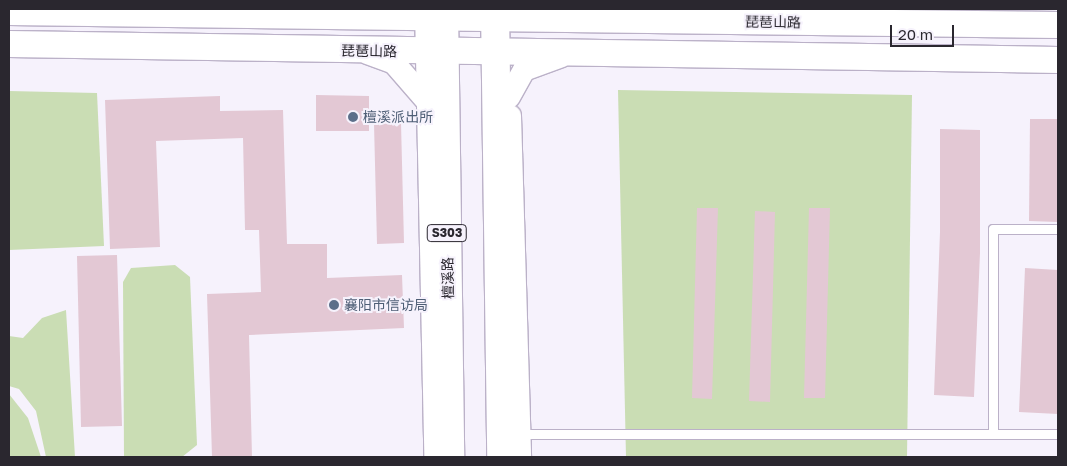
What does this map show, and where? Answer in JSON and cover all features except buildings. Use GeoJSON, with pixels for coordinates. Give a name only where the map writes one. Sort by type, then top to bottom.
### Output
{"type":"FeatureCollection","features":[{"type":"Feature","properties":{"kind":"main road","name":"琵琶山路"},"geometry":{"type":"LineString","coordinates":[[9,12],[865,16],[1058,25]]}},
{"type":"Feature","properties":{"kind":"main road","name":"檀溪路"},"geometry":{"type":"LineString","coordinates":[[435,13],[450,457]]}},
{"type":"Feature","properties":{"kind":"main road"},"geometry":{"type":"LineString","coordinates":[[502,14],[507,442]]}},
{"type":"Feature","properties":{"kind":"main road","name":"琵琶山路"},"geometry":{"type":"LineString","coordinates":[[9,44],[361,51],[1058,60]]}},
{"type":"Feature","properties":{"kind":"street"},"geometry":{"type":"LineString","coordinates":[[361,51],[394,63],[428,101]]}},
{"type":"Feature","properties":{"kind":"street"},"geometry":{"type":"LineString","coordinates":[[435,457],[428,101],[436,52]]}},
{"type":"Feature","properties":{"kind":"street"},"geometry":{"type":"LineString","coordinates":[[502,53],[509,97],[507,442],[520,457]]}},
{"type":"Feature","properties":{"kind":"street"},"geometry":{"type":"LineString","coordinates":[[509,97],[524,70],[571,54]]}},
{"type":"Feature","properties":{"kind":"lane"},"geometry":{"type":"LineString","coordinates":[[993,434],[993,229],[1058,229]]}},
{"type":"Feature","properties":{"kind":"lane"},"geometry":{"type":"LineString","coordinates":[[507,442],[1058,434]]}},
{"type":"Feature","properties":{"kind":"green space"},"geometry":{"type":"Polygon","coordinates":[[[618,90],[912,95],[907,457],[626,457],[618,90]]]}},
{"type":"Feature","properties":{"kind":"green space"},"geometry":{"type":"Polygon","coordinates":[[[9,91],[97,93],[104,246],[9,250],[9,91]]]}},
{"type":"Feature","properties":{"kind":"green space"},"geometry":{"type":"Polygon","coordinates":[[[175,265],[190,277],[197,445],[182,457],[124,457],[123,282],[131,268],[175,265]]]}},
{"type":"Feature","properties":{"kind":"green space"},"geometry":{"type":"Polygon","coordinates":[[[66,310],[75,457],[46,457],[36,411],[19,389],[9,386],[9,336],[23,338],[42,318],[66,310]]]}},
{"type":"Feature","properties":{"kind":"green space"},"geometry":{"type":"Polygon","coordinates":[[[9,394],[28,418],[41,457],[9,457],[9,394]]]}},
{"type":"Feature","properties":{"kind":"place","name":"檀溪派出所"},"geometry":{"type":"Point","coordinates":[353,117]}},
{"type":"Feature","properties":{"kind":"place","name":"襄阳市信访局"},"geometry":{"type":"Point","coordinates":[334,305]}}]}
